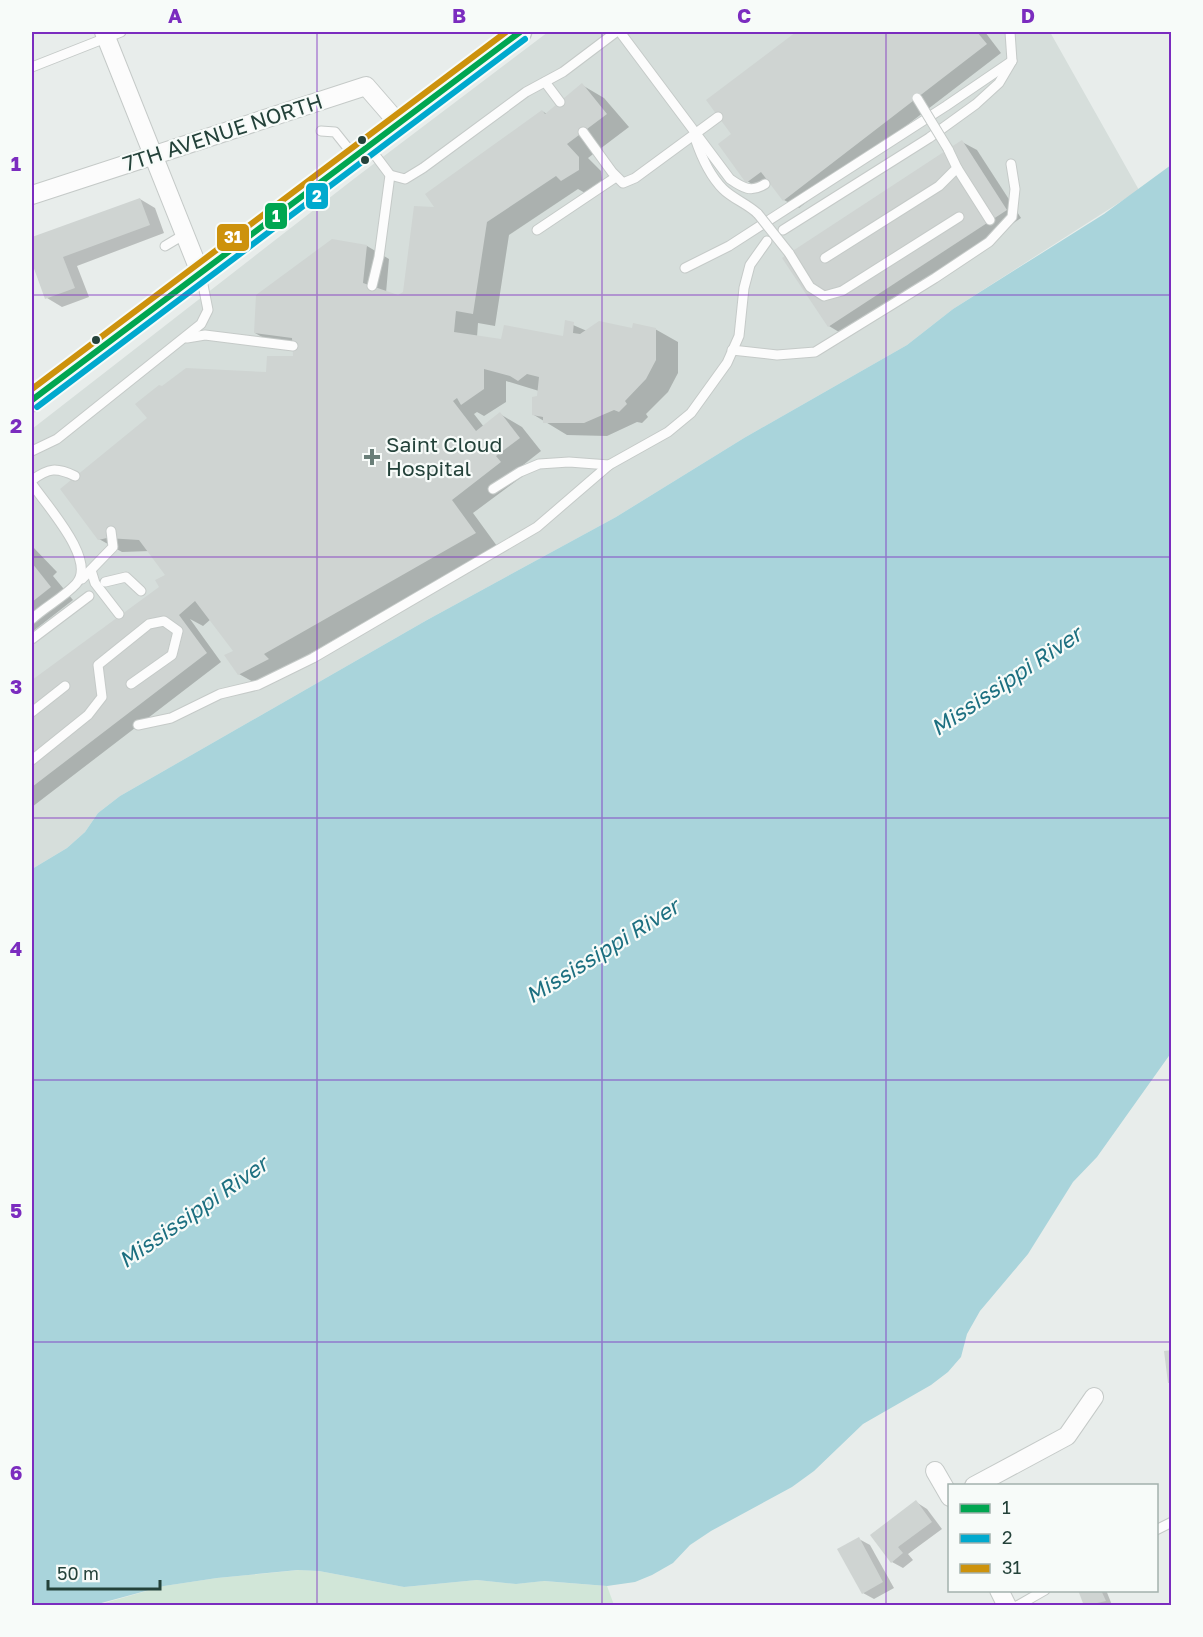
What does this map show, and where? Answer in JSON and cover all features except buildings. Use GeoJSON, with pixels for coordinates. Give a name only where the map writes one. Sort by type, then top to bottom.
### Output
{"type":"FeatureCollection","features":[{"type":"Feature","properties":{"kind":"street"},"geometry":{"type":"LineString","coordinates":[[32,400],[201,275],[520,32]]}},
{"type":"Feature","properties":{"kind":"street"},"geometry":{"type":"LineString","coordinates":[[110,33],[153,156],[201,275]]}},
{"type":"Feature","properties":{"kind":"street","name":"7TH AVENUE NORTH"},"geometry":{"type":"LineString","coordinates":[[32,195],[366,86],[399,124]]}},
{"type":"Feature","properties":{"kind":"street"},"geometry":{"type":"LineString","coordinates":[[976,1484],[1067,1436],[1094,1397]]}},
{"type":"Feature","properties":{"kind":"street"},"geometry":{"type":"LineString","coordinates":[[935,1471],[948,1494]]}},
{"type":"Feature","properties":{"kind":"lane"},"geometry":{"type":"LineString","coordinates":[[321,131],[335,132],[390,175],[405,178],[423,168],[526,92],[563,72],[618,32],[730,179],[744,189],[756,190],[765,184]]}},
{"type":"Feature","properties":{"kind":"lane"},"geometry":{"type":"LineString","coordinates":[[783,230],[928,138],[976,104],[999,83],[1012,61],[1010,32]]}},
{"type":"Feature","properties":{"kind":"lane"},"geometry":{"type":"LineString","coordinates":[[32,67],[110,33]]}},
{"type":"Feature","properties":{"kind":"lane"},"geometry":{"type":"LineString","coordinates":[[685,268],[729,246],[1012,61]]}},
{"type":"Feature","properties":{"kind":"lane"},"geometry":{"type":"LineString","coordinates":[[545,82],[560,102]]}},
{"type":"Feature","properties":{"kind":"lane"},"geometry":{"type":"LineString","coordinates":[[917,98],[990,220]]}},
{"type":"Feature","properties":{"kind":"lane"},"geometry":{"type":"LineString","coordinates":[[583,132],[616,177],[623,183],[634,178],[718,117]]}},
{"type":"Feature","properties":{"kind":"lane"},"geometry":{"type":"LineString","coordinates":[[694,133],[701,158],[724,190],[747,203],[758,214],[789,254],[810,287],[824,296],[842,291],[959,217]]}},
{"type":"Feature","properties":{"kind":"lane"},"geometry":{"type":"LineString","coordinates":[[732,350],[777,355],[815,352],[989,242],[1012,217],[1015,189],[1011,164]]}},
{"type":"Feature","properties":{"kind":"lane"},"geometry":{"type":"LineString","coordinates":[[825,258],[939,186],[957,168]]}},
{"type":"Feature","properties":{"kind":"lane"},"geometry":{"type":"LineString","coordinates":[[372,286],[379,257],[390,175]]}},
{"type":"Feature","properties":{"kind":"lane"},"geometry":{"type":"LineString","coordinates":[[537,230],[616,177]]}},
{"type":"Feature","properties":{"kind":"lane"},"geometry":{"type":"LineString","coordinates":[[165,246],[184,234]]}},
{"type":"Feature","properties":{"kind":"lane"},"geometry":{"type":"LineString","coordinates":[[138,725],[171,718],[220,694],[258,685],[313,658],[537,527],[609,465],[668,432],[691,413],[708,391],[732,350],[739,336],[744,288],[750,265],[766,240]]}},
{"type":"Feature","properties":{"kind":"lane"},"geometry":{"type":"LineString","coordinates":[[32,451],[57,439],[201,324],[208,310],[201,275]]}},
{"type":"Feature","properties":{"kind":"lane"},"geometry":{"type":"LineString","coordinates":[[185,339],[205,336],[292,346]]}},
{"type":"Feature","properties":{"kind":"lane"},"geometry":{"type":"LineString","coordinates":[[493,489],[520,472],[539,464],[569,462],[609,465]]}},
{"type":"Feature","properties":{"kind":"lane"},"geometry":{"type":"LineString","coordinates":[[75,476],[60,469],[48,469],[32,482],[81,555],[83,572],[77,584]]}},
{"type":"Feature","properties":{"kind":"lane"},"geometry":{"type":"LineString","coordinates":[[32,619],[77,584],[113,547],[111,531]]}},
{"type":"Feature","properties":{"kind":"lane"},"geometry":{"type":"LineString","coordinates":[[91,570],[95,583],[119,614]]}},
{"type":"Feature","properties":{"kind":"lane"},"geometry":{"type":"LineString","coordinates":[[105,582],[126,577],[141,591]]}},
{"type":"Feature","properties":{"kind":"lane"},"geometry":{"type":"LineString","coordinates":[[32,639],[88,596]]}},
{"type":"Feature","properties":{"kind":"lane"},"geometry":{"type":"LineString","coordinates":[[32,760],[88,715],[102,697],[98,664],[149,624],[164,621],[178,631],[172,655],[131,684]]}},
{"type":"Feature","properties":{"kind":"lane"},"geometry":{"type":"LineString","coordinates":[[32,712],[65,686]]}},
{"type":"Feature","properties":{"kind":"lane"},"geometry":{"type":"LineString","coordinates":[[1158,1529],[1172,1522]]}},
{"type":"Feature","properties":{"kind":"lane"},"geometry":{"type":"LineString","coordinates":[[1017,1605],[1041,1592]]}},
{"type":"Feature","properties":{"kind":"shaded area","name":"Saint Cloud Hospital"},"geometry":{"type":"Polygon","coordinates":[[[548,32],[1050,32],[1139,190],[953,309],[907,345],[744,438],[616,517],[427,620],[120,796],[98,813],[85,832],[67,848],[32,869],[32,429],[355,178],[548,32]]]}},
{"type":"Feature","properties":{"kind":"green space"},"geometry":{"type":"Polygon","coordinates":[[[299,1570],[319,1571],[404,1587],[477,1580],[516,1584],[543,1581],[607,1586],[614,1605],[94,1606],[164,1586],[299,1570]]]}},
{"type":"Feature","properties":{"kind":"water","name":"Mississippi River"},"geometry":{"type":"Polygon","coordinates":[[[1171,165],[1171,1053],[1097,1157],[1073,1182],[1028,1254],[980,1311],[967,1334],[961,1357],[948,1372],[931,1385],[863,1424],[814,1471],[792,1487],[711,1531],[690,1545],[673,1563],[635,1582],[607,1586],[544,1581],[516,1584],[477,1580],[404,1587],[319,1571],[298,1570],[164,1586],[94,1605],[32,1605],[32,869],[67,848],[85,832],[98,813],[120,796],[427,620],[616,517],[744,438],[907,345],[953,309],[1104,214],[1171,165]]]}},
{"type":"Feature","properties":{"kind":"transit line","name":"31"},"geometry":{"type":"LineString","coordinates":[[32,389],[506,32]]}},
{"type":"Feature","properties":{"kind":"transit line","name":"1"},"geometry":{"type":"LineString","coordinates":[[32,400],[520,32]]}},
{"type":"Feature","properties":{"kind":"transit line","name":"2"},"geometry":{"type":"LineString","coordinates":[[37,407],[525,39]]}},
{"type":"Feature","properties":{"kind":"place","name":"Saint Cloud Hospital"},"geometry":{"type":"Point","coordinates":[372,457]}}]}
